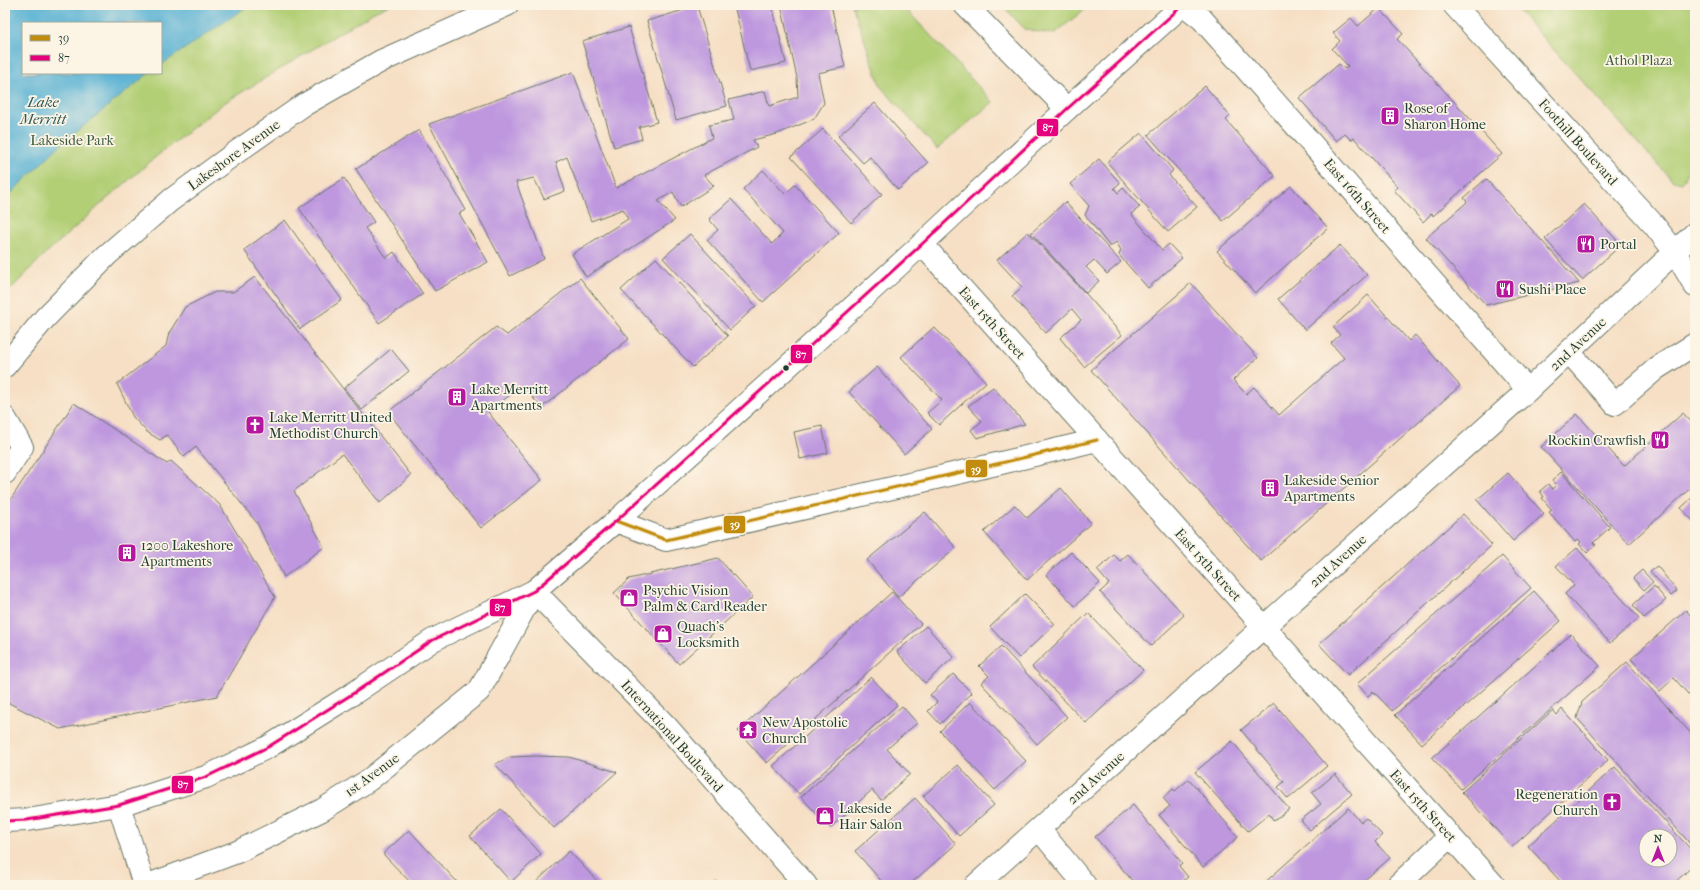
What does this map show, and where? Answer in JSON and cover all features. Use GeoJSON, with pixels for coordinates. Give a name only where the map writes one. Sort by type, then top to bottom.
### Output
{"type":"FeatureCollection","features":[{"type":"Feature","properties":{"kind":"main road","name":"Lakeshore Avenue"},"geometry":{"type":"LineString","coordinates":[[5,366],[45,318],[107,256],[171,200],[238,151],[302,106],[381,61],[507,5]]}},
{"type":"Feature","properties":{"kind":"main road"},"geometry":{"type":"LineString","coordinates":[[966,5],[1067,109],[1183,5]]}},
{"type":"Feature","properties":{"kind":"main road","name":"East 16th Street"},"geometry":{"type":"LineString","coordinates":[[1183,5],[1202,19],[1528,390]]}},
{"type":"Feature","properties":{"kind":"main road","name":"Foothill Boulevard"},"geometry":{"type":"LineString","coordinates":[[1454,5],[1654,225],[1675,252],[1695,286]]}},
{"type":"Feature","properties":{"kind":"main road","name":"1st Avenue"},"geometry":{"type":"LineString","coordinates":[[5,821],[27,820],[119,805],[206,777],[268,747],[354,693],[433,640],[534,590],[616,520],[922,244],[1067,109]]}},
{"type":"Feature","properties":{"kind":"main road","name":"2nd Avenue"},"geometry":{"type":"LineString","coordinates":[[976,885],[1528,390],[1695,233]]}},
{"type":"Feature","properties":{"kind":"main road","name":"East 15th Street"},"geometry":{"type":"LineString","coordinates":[[922,244],[1494,885]]}},
{"type":"Feature","properties":{"kind":"main road"},"geometry":{"type":"LineString","coordinates":[[1569,352],[1614,404],[1657,368],[1695,344]]}},
{"type":"Feature","properties":{"kind":"main road"},"geometry":{"type":"LineString","coordinates":[[5,418],[22,447],[5,473]]}},
{"type":"Feature","properties":{"kind":"main road"},"geometry":{"type":"LineString","coordinates":[[616,520],[666,540],[1001,464],[1097,440]]}},
{"type":"Feature","properties":{"kind":"main road","name":"1st Avenue"},"geometry":{"type":"LineString","coordinates":[[148,885],[237,852],[322,810],[370,780],[479,691],[534,590]]}},
{"type":"Feature","properties":{"kind":"main road","name":"International Boulevard"},"geometry":{"type":"LineString","coordinates":[[534,590],[667,728],[806,885]]}},
{"type":"Feature","properties":{"kind":"main road"},"geometry":{"type":"LineString","coordinates":[[119,805],[144,885]]}},
{"type":"Feature","properties":{"kind":"main road"},"geometry":{"type":"LineString","coordinates":[[1039,829],[1085,885]]}},
{"type":"Feature","properties":{"kind":"main road"},"geometry":{"type":"LineString","coordinates":[[1398,885],[1450,836]]}},
{"type":"Feature","properties":{"kind":"green space","name":"Lakeside Park"},"geometry":{"type":"Polygon","coordinates":[[[5,5],[390,5],[374,12],[224,103],[158,155],[44,255],[5,295],[5,5]]]}},
{"type":"Feature","properties":{"kind":"green space"},"geometry":{"type":"Polygon","coordinates":[[[852,5],[902,5],[993,102],[937,149],[881,87],[852,5]]]}},
{"type":"Feature","properties":{"kind":"green space"},"geometry":{"type":"Polygon","coordinates":[[[1002,5],[1090,5],[1054,34],[1026,30],[1002,5]]]}},
{"type":"Feature","properties":{"kind":"green space","name":"Athol Plaza"},"geometry":{"type":"Polygon","coordinates":[[[1513,5],[1695,5],[1695,160],[1682,183],[1673,181],[1513,5]]]}},
{"type":"Feature","properties":{"kind":"water","name":"Lake Merritt"},"geometry":{"type":"Polygon","coordinates":[[[5,5],[249,5],[162,64],[162,22],[22,22],[22,74],[148,74],[60,145],[5,199],[5,5]]]}},
{"type":"Feature","properties":{"kind":"building"},"geometry":{"type":"Polygon","coordinates":[[[734,5],[772,5],[786,63],[750,71],[734,5]]]}},
{"type":"Feature","properties":{"kind":"building"},"geometry":{"type":"Polygon","coordinates":[[[781,5],[831,5],[845,67],[818,73],[824,103],[814,119],[777,134],[753,140],[757,147],[704,175],[714,186],[681,207],[673,192],[658,201],[675,220],[586,277],[572,254],[628,219],[623,209],[591,221],[567,157],[556,162],[565,191],[544,199],[534,178],[516,182],[544,259],[510,276],[429,124],[573,72],[616,188],[712,138],[709,125],[734,120],[729,100],[765,91],[769,106],[798,97],[797,78],[781,5]]]}},
{"type":"Feature","properties":{"kind":"building"},"geometry":{"type":"Polygon","coordinates":[[[697,6],[727,106],[676,120],[647,21],[697,6]]]}},
{"type":"Feature","properties":{"kind":"building","name":"Rose of Sharon Home"},"geometry":{"type":"Polygon","coordinates":[[[1379,8],[1403,34],[1397,39],[1502,154],[1433,216],[1432,213],[1423,222],[1394,190],[1398,187],[1354,138],[1351,140],[1345,134],[1336,141],[1299,98],[1339,64],[1345,69],[1348,66],[1332,49],[1340,41],[1333,33],[1351,18],[1358,26],[1379,8]]]}},
{"type":"Feature","properties":{"kind":"building"},"geometry":{"type":"Polygon","coordinates":[[[629,27],[657,122],[639,127],[642,139],[614,147],[582,41],[629,27]]]}},
{"type":"Feature","properties":{"kind":"building"},"geometry":{"type":"Polygon","coordinates":[[[1205,86],[1230,116],[1226,120],[1275,176],[1223,221],[1148,135],[1205,86]]]}},
{"type":"Feature","properties":{"kind":"building"},"geometry":{"type":"Polygon","coordinates":[[[875,103],[928,163],[898,190],[870,157],[863,163],[838,136],[875,103]]]}},
{"type":"Feature","properties":{"kind":"building"},"geometry":{"type":"Polygon","coordinates":[[[823,129],[882,194],[851,223],[791,157],[823,129]]]}},
{"type":"Feature","properties":{"kind":"building"},"geometry":{"type":"Polygon","coordinates":[[[419,130],[466,210],[459,213],[488,262],[435,291],[356,169],[419,130]]]}},
{"type":"Feature","properties":{"kind":"building"},"geometry":{"type":"Polygon","coordinates":[[[1141,133],[1173,170],[1169,175],[1197,207],[1168,232],[1107,162],[1141,133]]]}},
{"type":"Feature","properties":{"kind":"building"},"geometry":{"type":"Polygon","coordinates":[[[1099,159],[1120,183],[1114,188],[1118,193],[1123,188],[1140,207],[1131,214],[1162,250],[1169,244],[1182,258],[1148,288],[1119,255],[1121,250],[1116,242],[1110,247],[1085,215],[1089,206],[1070,184],[1099,159]]]}},
{"type":"Feature","properties":{"kind":"building"},"geometry":{"type":"Polygon","coordinates":[[[763,170],[785,194],[795,185],[839,233],[763,302],[707,240],[718,230],[709,219],[731,199],[772,244],[783,233],[743,189],[763,170]]]}},
{"type":"Feature","properties":{"kind":"building"},"geometry":{"type":"Polygon","coordinates":[[[344,178],[374,222],[365,228],[386,258],[394,252],[423,294],[379,323],[299,208],[344,178]]]}},
{"type":"Feature","properties":{"kind":"building"},"geometry":{"type":"Polygon","coordinates":[[[1486,179],[1579,283],[1486,305],[1426,238],[1467,202],[1464,198],[1486,179]]]}},
{"type":"Feature","properties":{"kind":"building"},"geometry":{"type":"Polygon","coordinates":[[[1291,186],[1328,228],[1255,293],[1217,251],[1291,186]]]}},
{"type":"Feature","properties":{"kind":"building"},"geometry":{"type":"Polygon","coordinates":[[[1065,202],[1121,262],[1107,274],[1094,260],[1086,267],[1099,281],[1086,293],[1031,233],[1065,202]]]}},
{"type":"Feature","properties":{"kind":"building"},"geometry":{"type":"Polygon","coordinates":[[[1584,204],[1621,245],[1582,280],[1545,239],[1584,204]]]}},
{"type":"Feature","properties":{"kind":"building"},"geometry":{"type":"Polygon","coordinates":[[[285,220],[342,300],[300,329],[244,250],[285,220]]]}},
{"type":"Feature","properties":{"kind":"building"},"geometry":{"type":"Polygon","coordinates":[[[1028,232],[1122,335],[1084,367],[1060,338],[1081,320],[1072,309],[1046,333],[1012,296],[1022,287],[997,260],[1028,232]]]}},
{"type":"Feature","properties":{"kind":"building"},"geometry":{"type":"Polygon","coordinates":[[[690,234],[756,306],[730,330],[663,258],[690,234]]]}},
{"type":"Feature","properties":{"kind":"building"},"geometry":{"type":"Polygon","coordinates":[[[1340,245],[1367,275],[1305,330],[1278,299],[1340,245]]]}},
{"type":"Feature","properties":{"kind":"building"},"geometry":{"type":"Polygon","coordinates":[[[656,258],[728,336],[693,367],[621,290],[656,258]]]}},
{"type":"Feature","properties":{"kind":"building","name":"Lake Merritt United Methodist Church"},"geometry":{"type":"Polygon","coordinates":[[[255,277],[411,475],[380,503],[342,454],[294,491],[324,547],[284,577],[257,523],[196,447],[184,457],[167,435],[160,440],[147,432],[133,417],[117,384],[166,346],[169,333],[185,307],[215,292],[233,292],[255,277]]]}},
{"type":"Feature","properties":{"kind":"building","name":"Lake Merritt Apartments"},"geometry":{"type":"Polygon","coordinates":[[[580,278],[629,339],[541,408],[523,385],[488,412],[542,480],[481,528],[388,412],[496,327],[507,335],[580,278]]]}},
{"type":"Feature","properties":{"kind":"building","name":"Lakeside Senior Apartments"},"geometry":{"type":"Polygon","coordinates":[[[1191,283],[1258,358],[1233,380],[1246,394],[1254,387],[1279,415],[1344,358],[1331,343],[1340,335],[1333,327],[1368,295],[1409,341],[1415,335],[1460,386],[1261,561],[1091,370],[1191,283]]]}},
{"type":"Feature","properties":{"kind":"building"},"geometry":{"type":"Polygon","coordinates":[[[934,327],[986,382],[939,425],[927,413],[942,400],[901,357],[934,327]]]}},
{"type":"Feature","properties":{"kind":"building"},"geometry":{"type":"Polygon","coordinates":[[[391,349],[409,371],[362,410],[344,388],[391,349]]]}},
{"type":"Feature","properties":{"kind":"building"},"geometry":{"type":"Polygon","coordinates":[[[877,367],[932,429],[904,454],[849,392],[877,367]]]}},
{"type":"Feature","properties":{"kind":"building"},"geometry":{"type":"Polygon","coordinates":[[[993,387],[1025,424],[977,438],[971,430],[982,421],[968,406],[993,387]]]}},
{"type":"Feature","properties":{"kind":"building","name":"1200 Lakeshore Apartments"},"geometry":{"type":"Polygon","coordinates":[[[74,403],[167,464],[171,461],[220,505],[275,597],[217,696],[60,729],[5,701],[5,508],[74,403]]]}},
{"type":"Feature","properties":{"kind":"building"},"geometry":{"type":"Polygon","coordinates":[[[1683,413],[1695,426],[1695,484],[1629,544],[1541,447],[1577,414],[1624,466],[1683,413]]]}},
{"type":"Feature","properties":{"kind":"building"},"geometry":{"type":"Polygon","coordinates":[[[822,426],[828,453],[800,459],[794,432],[822,426]]]}},
{"type":"Feature","properties":{"kind":"building"},"geometry":{"type":"Polygon","coordinates":[[[1561,472],[1610,527],[1593,543],[1596,545],[1587,553],[1579,544],[1581,542],[1578,539],[1575,542],[1549,512],[1552,510],[1542,498],[1544,497],[1540,491],[1548,484],[1552,489],[1556,485],[1552,481],[1561,472]]]}},
{"type":"Feature","properties":{"kind":"building"},"geometry":{"type":"Polygon","coordinates":[[[1508,473],[1544,514],[1513,541],[1477,500],[1508,473]]]}},
{"type":"Feature","properties":{"kind":"building"},"geometry":{"type":"Polygon","coordinates":[[[1061,488],[1091,523],[1027,580],[984,532],[1015,505],[1027,518],[1061,488]]]}},
{"type":"Feature","properties":{"kind":"building"},"geometry":{"type":"Polygon","coordinates":[[[1695,495],[1695,523],[1681,508],[1695,495]]]}},
{"type":"Feature","properties":{"kind":"building"},"geometry":{"type":"Polygon","coordinates":[[[925,512],[956,548],[898,597],[867,560],[925,512]]]}},
{"type":"Feature","properties":{"kind":"building"},"geometry":{"type":"Polygon","coordinates":[[[1463,514],[1492,545],[1348,675],[1319,644],[1463,514]]]}},
{"type":"Feature","properties":{"kind":"building"},"geometry":{"type":"Polygon","coordinates":[[[1577,548],[1639,618],[1610,643],[1565,594],[1574,585],[1556,566],[1577,548]]]}},
{"type":"Feature","properties":{"kind":"building"},"geometry":{"type":"Polygon","coordinates":[[[1071,552],[1100,583],[1075,606],[1046,575],[1071,552]]]}},
{"type":"Feature","properties":{"kind":"building"},"geometry":{"type":"Polygon","coordinates":[[[1128,554],[1184,615],[1151,646],[1100,592],[1109,584],[1097,570],[1114,555],[1120,561],[1128,554]]]}},
{"type":"Feature","properties":{"kind":"building"},"geometry":{"type":"Polygon","coordinates":[[[1502,556],[1531,588],[1392,711],[1373,691],[1368,696],[1357,684],[1502,556]]]}},
{"type":"Feature","properties":{"kind":"building"},"geometry":{"type":"Polygon","coordinates":[[[718,558],[753,597],[679,664],[614,593],[629,579],[718,558]]]}},
{"type":"Feature","properties":{"kind":"building"},"geometry":{"type":"Polygon","coordinates":[[[1657,566],[1677,591],[1671,596],[1650,571],[1657,566]]]}},
{"type":"Feature","properties":{"kind":"building"},"geometry":{"type":"Polygon","coordinates":[[[1642,570],[1653,582],[1644,590],[1633,578],[1642,570]]]}},
{"type":"Feature","properties":{"kind":"building"},"geometry":{"type":"Polygon","coordinates":[[[1654,586],[1666,600],[1644,618],[1633,605],[1654,586]]]}},
{"type":"Feature","properties":{"kind":"building"},"geometry":{"type":"Polygon","coordinates":[[[1534,591],[1561,621],[1422,744],[1395,715],[1534,591]]]}},
{"type":"Feature","properties":{"kind":"building"},"geometry":{"type":"Polygon","coordinates":[[[892,592],[921,624],[767,763],[738,731],[892,592]]]}},
{"type":"Feature","properties":{"kind":"building"},"geometry":{"type":"Polygon","coordinates":[[[1025,594],[1055,624],[1019,658],[990,627],[1025,594]]]}},
{"type":"Feature","properties":{"kind":"building"},"geometry":{"type":"Polygon","coordinates":[[[1686,610],[1695,621],[1695,702],[1674,678],[1660,691],[1631,659],[1686,610]]]}},
{"type":"Feature","properties":{"kind":"building"},"geometry":{"type":"Polygon","coordinates":[[[1088,613],[1143,670],[1086,723],[1032,667],[1088,613]]]}},
{"type":"Feature","properties":{"kind":"building"},"geometry":{"type":"Polygon","coordinates":[[[926,626],[954,657],[925,683],[897,652],[926,626]]]}},
{"type":"Feature","properties":{"kind":"building"},"geometry":{"type":"Polygon","coordinates":[[[1571,634],[1600,666],[1461,789],[1432,758],[1571,634]]]}},
{"type":"Feature","properties":{"kind":"building"},"geometry":{"type":"Polygon","coordinates":[[[1001,646],[1067,717],[1037,744],[981,683],[989,676],[979,666],[1001,646]]]}},
{"type":"Feature","properties":{"kind":"building"},"geometry":{"type":"Polygon","coordinates":[[[1627,662],[1695,738],[1695,849],[1678,830],[1678,828],[1676,828],[1577,718],[1582,702],[1627,662]]]}},
{"type":"Feature","properties":{"kind":"building"},"geometry":{"type":"Polygon","coordinates":[[[953,674],[972,693],[940,724],[928,711],[937,702],[930,695],[953,674]]]}},
{"type":"Feature","properties":{"kind":"building"},"geometry":{"type":"Polygon","coordinates":[[[871,677],[897,705],[799,794],[773,766],[871,677]]]}},
{"type":"Feature","properties":{"kind":"building"},"geometry":{"type":"Polygon","coordinates":[[[970,702],[1026,761],[995,790],[940,731],[970,702]]]}},
{"type":"Feature","properties":{"kind":"building"},"geometry":{"type":"Polygon","coordinates":[[[1274,703],[1327,766],[1288,799],[1278,787],[1284,782],[1241,730],[1274,703]]]}},
{"type":"Feature","properties":{"kind":"building"},"geometry":{"type":"Polygon","coordinates":[[[902,706],[917,723],[887,749],[910,774],[881,800],[872,790],[830,828],[801,797],[902,706]]]}},
{"type":"Feature","properties":{"kind":"building"},"geometry":{"type":"Polygon","coordinates":[[[1562,709],[1608,760],[1512,847],[1462,792],[1553,710],[1557,715],[1562,709]]]}},
{"type":"Feature","properties":{"kind":"building"},"geometry":{"type":"Polygon","coordinates":[[[1232,741],[1289,809],[1274,821],[1269,814],[1248,831],[1195,772],[1232,741]]]}},
{"type":"Feature","properties":{"kind":"building"},"geometry":{"type":"Polygon","coordinates":[[[510,757],[569,757],[617,772],[554,828],[495,764],[510,757]]]}},
{"type":"Feature","properties":{"kind":"building"},"geometry":{"type":"Polygon","coordinates":[[[958,765],[994,805],[959,836],[923,796],[958,765]]]}},
{"type":"Feature","properties":{"kind":"building","name":"Regeneration Church"},"geometry":{"type":"Polygon","coordinates":[[[1615,767],[1671,828],[1638,828],[1638,868],[1678,868],[1678,836],[1695,854],[1695,864],[1672,885],[1558,885],[1561,882],[1528,846],[1615,767]]]}},
{"type":"Feature","properties":{"kind":"building"},"geometry":{"type":"Polygon","coordinates":[[[1335,774],[1352,794],[1310,830],[1301,820],[1321,804],[1312,793],[1335,774]]]}},
{"type":"Feature","properties":{"kind":"building"},"geometry":{"type":"Polygon","coordinates":[[[1189,779],[1238,837],[1203,867],[1159,815],[1170,806],[1163,798],[1173,789],[1175,791],[1189,779]]]}},
{"type":"Feature","properties":{"kind":"building"},"geometry":{"type":"Polygon","coordinates":[[[915,798],[956,844],[909,885],[885,885],[855,851],[915,798]]]}},
{"type":"Feature","properties":{"kind":"building"},"geometry":{"type":"Polygon","coordinates":[[[1133,805],[1182,863],[1179,866],[1188,877],[1178,885],[1136,885],[1095,837],[1133,805]]]}},
{"type":"Feature","properties":{"kind":"building"},"geometry":{"type":"Polygon","coordinates":[[[1348,808],[1361,822],[1366,818],[1382,835],[1375,842],[1390,858],[1359,885],[1262,885],[1348,808]]]}},
{"type":"Feature","properties":{"kind":"building"},"geometry":{"type":"Polygon","coordinates":[[[501,809],[541,854],[511,882],[470,836],[501,809]]]}},
{"type":"Feature","properties":{"kind":"building"},"geometry":{"type":"Polygon","coordinates":[[[409,830],[460,885],[413,885],[383,854],[409,830]]]}},
{"type":"Feature","properties":{"kind":"building"},"geometry":{"type":"Polygon","coordinates":[[[569,851],[601,885],[533,885],[569,851]]]}},
{"type":"Feature","properties":{"kind":"building"},"geometry":{"type":"Polygon","coordinates":[[[716,881],[721,885],[711,885],[716,881]]]}},
{"type":"Feature","properties":{"kind":"transit line","name":"87"},"geometry":{"type":"LineString","coordinates":[[5,821],[27,820],[119,805],[206,777],[268,747],[354,693],[433,640],[534,591],[616,521],[786,368],[1067,109],[1183,5]]}},
{"type":"Feature","properties":{"kind":"transit line","name":"39"},"geometry":{"type":"LineString","coordinates":[[616,521],[666,540],[1097,440]]}},
{"type":"Feature","properties":{"kind":"place","name":"Rose of Sharon Home"},"geometry":{"type":"Point","coordinates":[1390,116]}},
{"type":"Feature","properties":{"kind":"place","name":"Portal"},"geometry":{"type":"Point","coordinates":[1586,244]}},
{"type":"Feature","properties":{"kind":"place","name":"Sushi Place"},"geometry":{"type":"Point","coordinates":[1505,289]}},
{"type":"Feature","properties":{"kind":"place","name":"Lake Merritt Apartments"},"geometry":{"type":"Point","coordinates":[457,397]}},
{"type":"Feature","properties":{"kind":"place","name":"Lake Merritt United Methodist Church"},"geometry":{"type":"Point","coordinates":[255,425]}},
{"type":"Feature","properties":{"kind":"place","name":"Rockin Crawfish"},"geometry":{"type":"Point","coordinates":[1660,440]}},
{"type":"Feature","properties":{"kind":"place","name":"Lakeside Senior Apartments"},"geometry":{"type":"Point","coordinates":[1270,488]}},
{"type":"Feature","properties":{"kind":"place","name":"1200 Lakeshore Apartments"},"geometry":{"type":"Point","coordinates":[127,553]}},
{"type":"Feature","properties":{"kind":"place","name":"Psychic Vision Palm & Card Reader"},"geometry":{"type":"Point","coordinates":[629,598]}},
{"type":"Feature","properties":{"kind":"place","name":"Quach's Locksmith"},"geometry":{"type":"Point","coordinates":[663,634]}},
{"type":"Feature","properties":{"kind":"place","name":"New Apostolic Church"},"geometry":{"type":"Point","coordinates":[748,730]}},
{"type":"Feature","properties":{"kind":"place","name":"Regeneration Church"},"geometry":{"type":"Point","coordinates":[1612,802]}},
{"type":"Feature","properties":{"kind":"place","name":"Lakeside Hair Salon"},"geometry":{"type":"Point","coordinates":[825,816]}}]}
